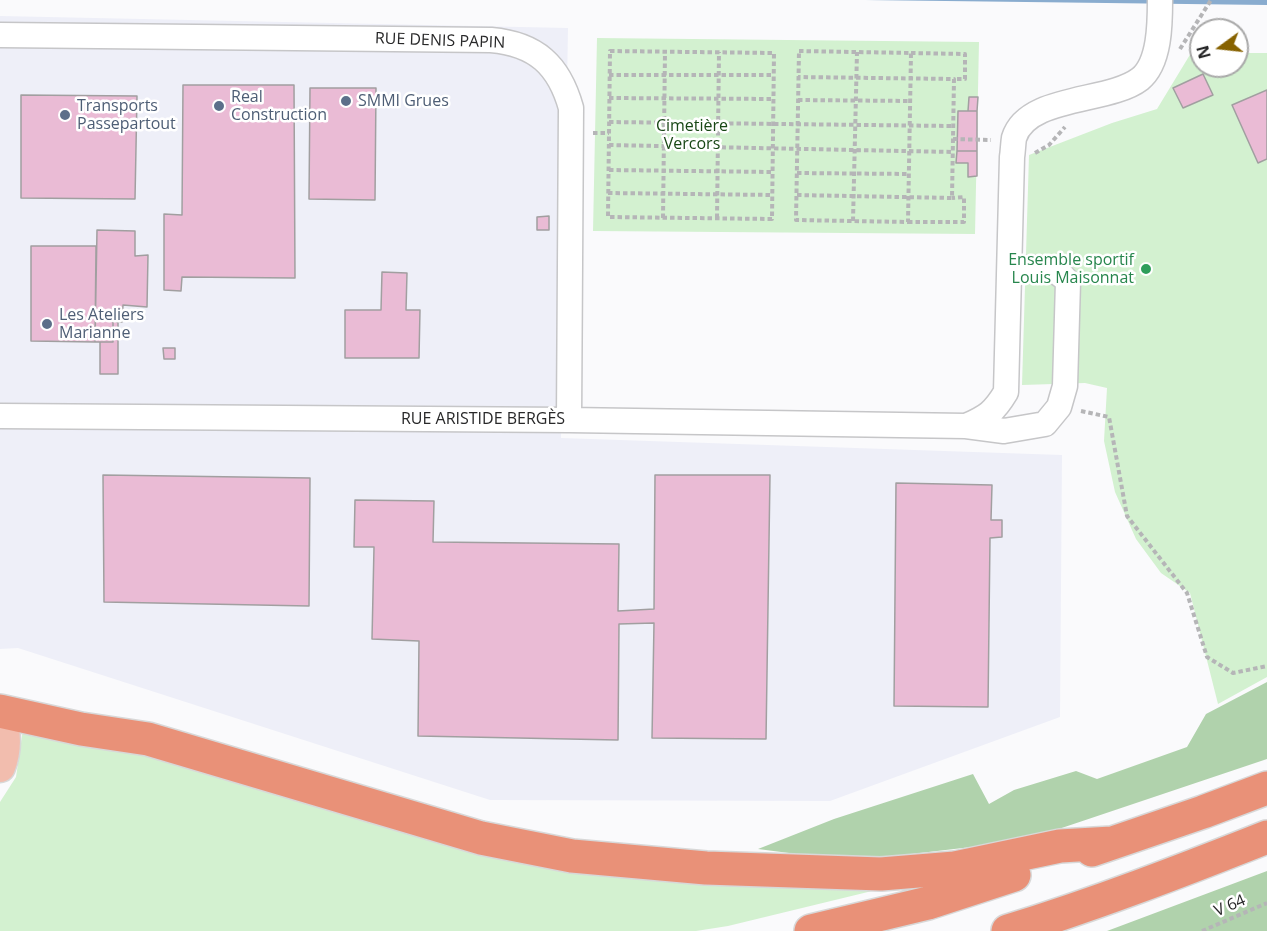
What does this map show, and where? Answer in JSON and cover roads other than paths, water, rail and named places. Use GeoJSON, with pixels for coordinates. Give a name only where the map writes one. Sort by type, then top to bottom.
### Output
{"type":"FeatureCollection","features":[{"type":"Feature","properties":{"kind":"highway"},"geometry":{"type":"LineString","coordinates":[[0,712],[81,729],[147,738],[481,838],[572,856],[706,868],[881,874],[955,868],[1060,846],[1112,843]]}},
{"type":"Feature","properties":{"kind":"highway"},"geometry":{"type":"LineString","coordinates":[[811,931],[928,903],[1112,843],[1267,788]]}},
{"type":"Feature","properties":{"kind":"highway"},"geometry":{"type":"LineString","coordinates":[[1008,931],[1168,876],[1267,837]]}},
{"type":"Feature","properties":{"kind":"main road"},"geometry":{"type":"LineString","coordinates":[[0,712],[5,748],[0,767]]}},
{"type":"Feature","properties":{"kind":"street"},"geometry":{"type":"LineString","coordinates":[[966,426],[987,417],[996,409],[1006,392],[1014,137],[1023,123],[1052,107],[1126,87],[1141,78],[1151,64],[1159,41],[1160,3]]}},
{"type":"Feature","properties":{"kind":"street","name":"RUE DENIS PAPIN"},"geometry":{"type":"LineString","coordinates":[[0,35],[491,40],[521,45],[541,57],[560,78],[571,108],[569,420]]}},
{"type":"Feature","properties":{"kind":"street"},"geometry":{"type":"LineString","coordinates":[[1006,392],[1014,405],[1027,414],[1055,412],[1065,386],[1068,282],[1061,273],[1047,268],[1011,269]]}},
{"type":"Feature","properties":{"kind":"street","name":"RUE ARISTIDE BERGÈS"},"geometry":{"type":"LineString","coordinates":[[0,416],[569,420],[966,426],[1004,431],[1045,424],[1055,412]]}},
{"type":"Feature","properties":{"kind":"water"},"geometry":{"type":"Polygon","coordinates":[[[865,0],[1267,0],[1267,5],[865,0]]]}},
{"type":"Feature","properties":{"kind":"place","name":"SMMI Grues"},"geometry":{"type":"Point","coordinates":[346,101]}},
{"type":"Feature","properties":{"kind":"place","name":"Real Construction"},"geometry":{"type":"Point","coordinates":[219,106]}},
{"type":"Feature","properties":{"kind":"place","name":"Transports Passepartout"},"geometry":{"type":"Point","coordinates":[65,115]}},
{"type":"Feature","properties":{"kind":"place","name":"Ensemble sportif Louis Maisonnat"},"geometry":{"type":"Point","coordinates":[1146,269]}},
{"type":"Feature","properties":{"kind":"place","name":"Les Ateliers Marianne"},"geometry":{"type":"Point","coordinates":[47,324]}},
{"type":"Feature","properties":{"kind":"park label","name":"Cimetière Vercors"},"geometry":{"type":"Point","coordinates":[692,135]}}]}
